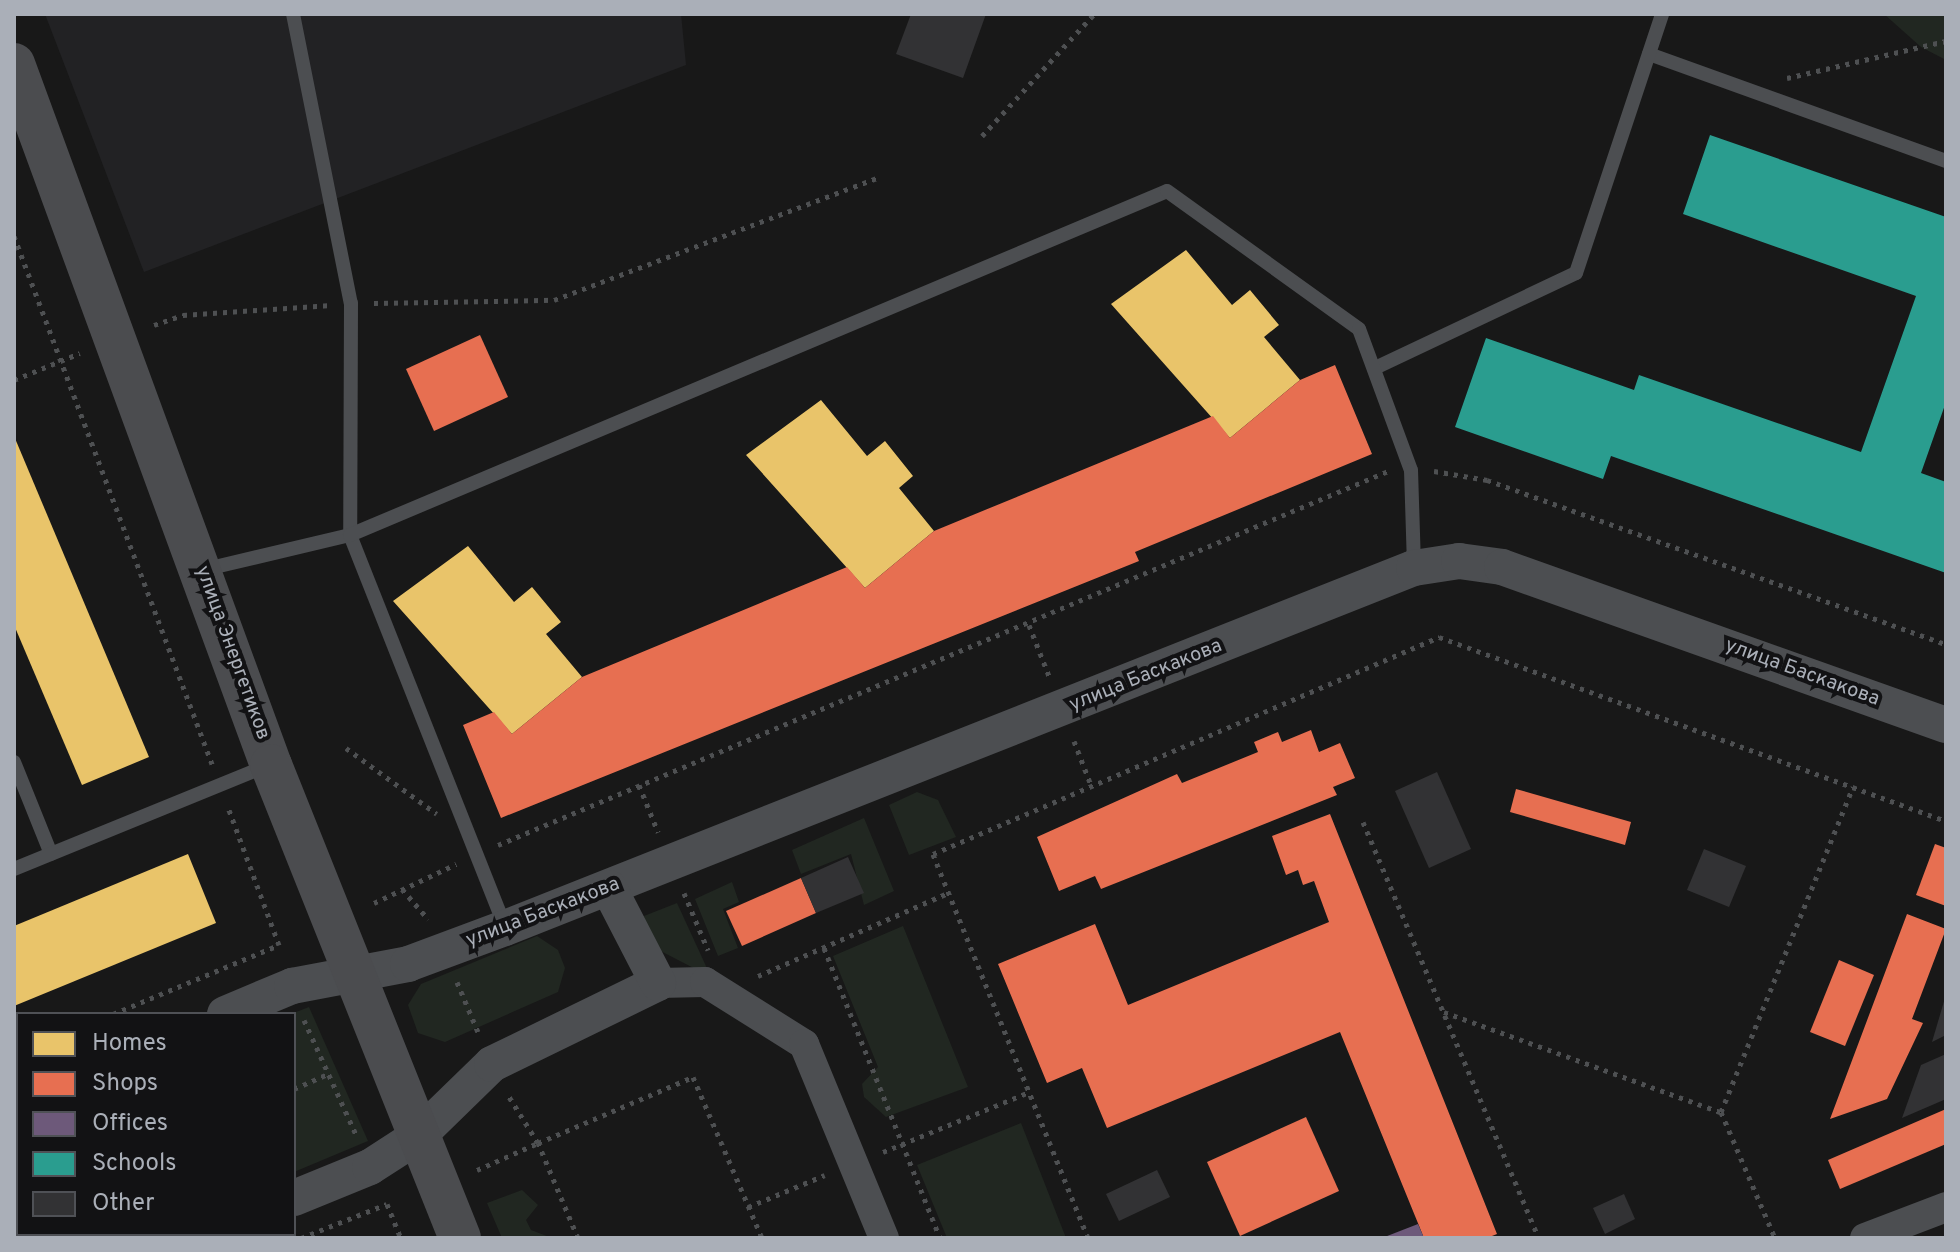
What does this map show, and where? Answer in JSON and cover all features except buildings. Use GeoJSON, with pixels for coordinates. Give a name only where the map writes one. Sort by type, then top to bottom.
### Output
{"type":"FeatureCollection","features":[{"type":"Feature","properties":{"kind":"main road","name":"улица Энергетиков"},"geometry":{"type":"LineString","coordinates":[[14,64],[271,765],[460,1238]]}},
{"type":"Feature","properties":{"kind":"street","name":"улица Баскакова"},"geometry":{"type":"LineString","coordinates":[[231,1012],[351,969],[408,964],[505,928],[1414,568],[1459,561],[1502,567],[1946,725]]}},
{"type":"Feature","properties":{"kind":"street"},"geometry":{"type":"LineString","coordinates":[[609,888],[658,983]]}},
{"type":"Feature","properties":{"kind":"street"},"geometry":{"type":"LineString","coordinates":[[296,1197],[370,1167],[418,1136],[492,1064],[658,983],[705,982],[804,1044],[884,1238]]}},
{"type":"Feature","properties":{"kind":"street"},"geometry":{"type":"LineString","coordinates":[[1865,1238],[1946,1207]]}},
{"type":"Feature","properties":{"kind":"lane"},"geometry":{"type":"LineString","coordinates":[[293,14],[351,303],[350,535],[505,928]]}},
{"type":"Feature","properties":{"kind":"lane"},"geometry":{"type":"LineString","coordinates":[[1375,368],[1576,273],[1662,14]]}},
{"type":"Feature","properties":{"kind":"lane"},"geometry":{"type":"LineString","coordinates":[[1649,54],[1946,161]]}},
{"type":"Feature","properties":{"kind":"lane"},"geometry":{"type":"LineString","coordinates":[[202,570],[350,535],[1167,191],[1359,329],[1411,470],[1414,568]]}},
{"type":"Feature","properties":{"kind":"lane"},"geometry":{"type":"LineString","coordinates":[[14,762],[51,854]]}},
{"type":"Feature","properties":{"kind":"lane"},"geometry":{"type":"LineString","coordinates":[[14,869],[271,765]]}},
{"type":"Feature","properties":{"kind":"path"},"geometry":{"type":"LineString","coordinates":[[982,136],[1094,14]]}},
{"type":"Feature","properties":{"kind":"path"},"geometry":{"type":"LineString","coordinates":[[1743,88],[1946,41]]}},
{"type":"Feature","properties":{"kind":"path"},"geometry":{"type":"LineString","coordinates":[[154,325],[183,315],[351,303],[554,300],[879,177]]}},
{"type":"Feature","properties":{"kind":"path"},"geometry":{"type":"LineString","coordinates":[[14,236],[279,945],[118,1012]]}},
{"type":"Feature","properties":{"kind":"path"},"geometry":{"type":"LineString","coordinates":[[14,380],[84,351]]}},
{"type":"Feature","properties":{"kind":"path"},"geometry":{"type":"LineString","coordinates":[[1088,1238],[933,854],[1439,637],[1946,821]]}},
{"type":"Feature","properties":{"kind":"path"},"geometry":{"type":"LineString","coordinates":[[346,748],[431,816],[457,809]]}},
{"type":"Feature","properties":{"kind":"path"},"geometry":{"type":"LineString","coordinates":[[1775,1238],[1721,1112],[1853,787]]}},
{"type":"Feature","properties":{"kind":"path"},"geometry":{"type":"LineString","coordinates":[[1363,822],[1539,1238]]}},
{"type":"Feature","properties":{"kind":"path"},"geometry":{"type":"LineString","coordinates":[[402,889],[429,921]]}},
{"type":"Feature","properties":{"kind":"path"},"geometry":{"type":"LineString","coordinates":[[742,983],[948,893]]}},
{"type":"Feature","properties":{"kind":"path"},"geometry":{"type":"LineString","coordinates":[[824,948],[940,1238]]}},
{"type":"Feature","properties":{"kind":"path"},"geometry":{"type":"LineString","coordinates":[[456,981],[478,1033]]}},
{"type":"Feature","properties":{"kind":"path"},"geometry":{"type":"LineString","coordinates":[[1444,1012],[1721,1112]]}},
{"type":"Feature","properties":{"kind":"path"},"geometry":{"type":"LineString","coordinates":[[304,1020],[359,1141]]}},
{"type":"Feature","properties":{"kind":"path"},"geometry":{"type":"LineString","coordinates":[[296,1088],[328,1074]]}},
{"type":"Feature","properties":{"kind":"path"},"geometry":{"type":"LineString","coordinates":[[477,1170],[693,1077],[762,1238]]}},
{"type":"Feature","properties":{"kind":"path"},"geometry":{"type":"LineString","coordinates":[[504,1088],[538,1143],[578,1238]]}},
{"type":"Feature","properties":{"kind":"path"},"geometry":{"type":"LineString","coordinates":[[748,1207],[1029,1092]]}},
{"type":"Feature","properties":{"kind":"path"},"geometry":{"type":"LineString","coordinates":[[301,1238],[387,1204],[401,1238]]}},
{"type":"Feature","properties":{"kind":"shaded area"},"geometry":{"type":"Polygon","coordinates":[[[45,14],[681,14],[686,65],[144,272],[45,14]]]}},
{"type":"Feature","properties":{"kind":"shaded area"},"geometry":{"type":"Polygon","coordinates":[[[1884,14],[1946,14],[1946,60],[1921,47],[1884,14]]]}},
{"type":"Feature","properties":{"kind":"shaded area"},"geometry":{"type":"Polygon","coordinates":[[[917,792],[938,800],[956,837],[909,855],[889,805],[917,792]]]}},
{"type":"Feature","properties":{"kind":"shaded area"},"geometry":{"type":"Polygon","coordinates":[[[864,818],[894,891],[864,905],[851,854],[801,874],[792,850],[864,818]]]}},
{"type":"Feature","properties":{"kind":"shaded area"},"geometry":{"type":"Polygon","coordinates":[[[732,882],[739,902],[723,909],[738,948],[718,956],[695,899],[732,882]]]}},
{"type":"Feature","properties":{"kind":"shaded area"},"geometry":{"type":"Polygon","coordinates":[[[677,903],[711,977],[649,945],[644,916],[677,903]]]}},
{"type":"Feature","properties":{"kind":"shaded area"},"geometry":{"type":"Polygon","coordinates":[[[903,926],[968,1087],[886,1117],[864,1097],[862,1084],[878,1067],[833,956],[903,926]]]}},
{"type":"Feature","properties":{"kind":"shaded area"},"geometry":{"type":"Polygon","coordinates":[[[537,936],[558,950],[565,968],[558,992],[445,1042],[418,1033],[408,1005],[421,984],[537,936]]]}},
{"type":"Feature","properties":{"kind":"shaded area"},"geometry":{"type":"Polygon","coordinates":[[[309,1007],[368,1141],[296,1171],[296,1012],[309,1007]]]}},
{"type":"Feature","properties":{"kind":"shaded area"},"geometry":{"type":"Polygon","coordinates":[[[1021,1123],[1066,1238],[947,1238],[917,1165],[1021,1123]]]}},
{"type":"Feature","properties":{"kind":"shaded area"},"geometry":{"type":"Polygon","coordinates":[[[16,1184],[16,1236],[78,1236],[14,1238],[16,1184]]]}},
{"type":"Feature","properties":{"kind":"shaded area"},"geometry":{"type":"Polygon","coordinates":[[[522,1190],[538,1205],[526,1220],[531,1230],[552,1238],[502,1238],[487,1203],[522,1190]]]}}]}
